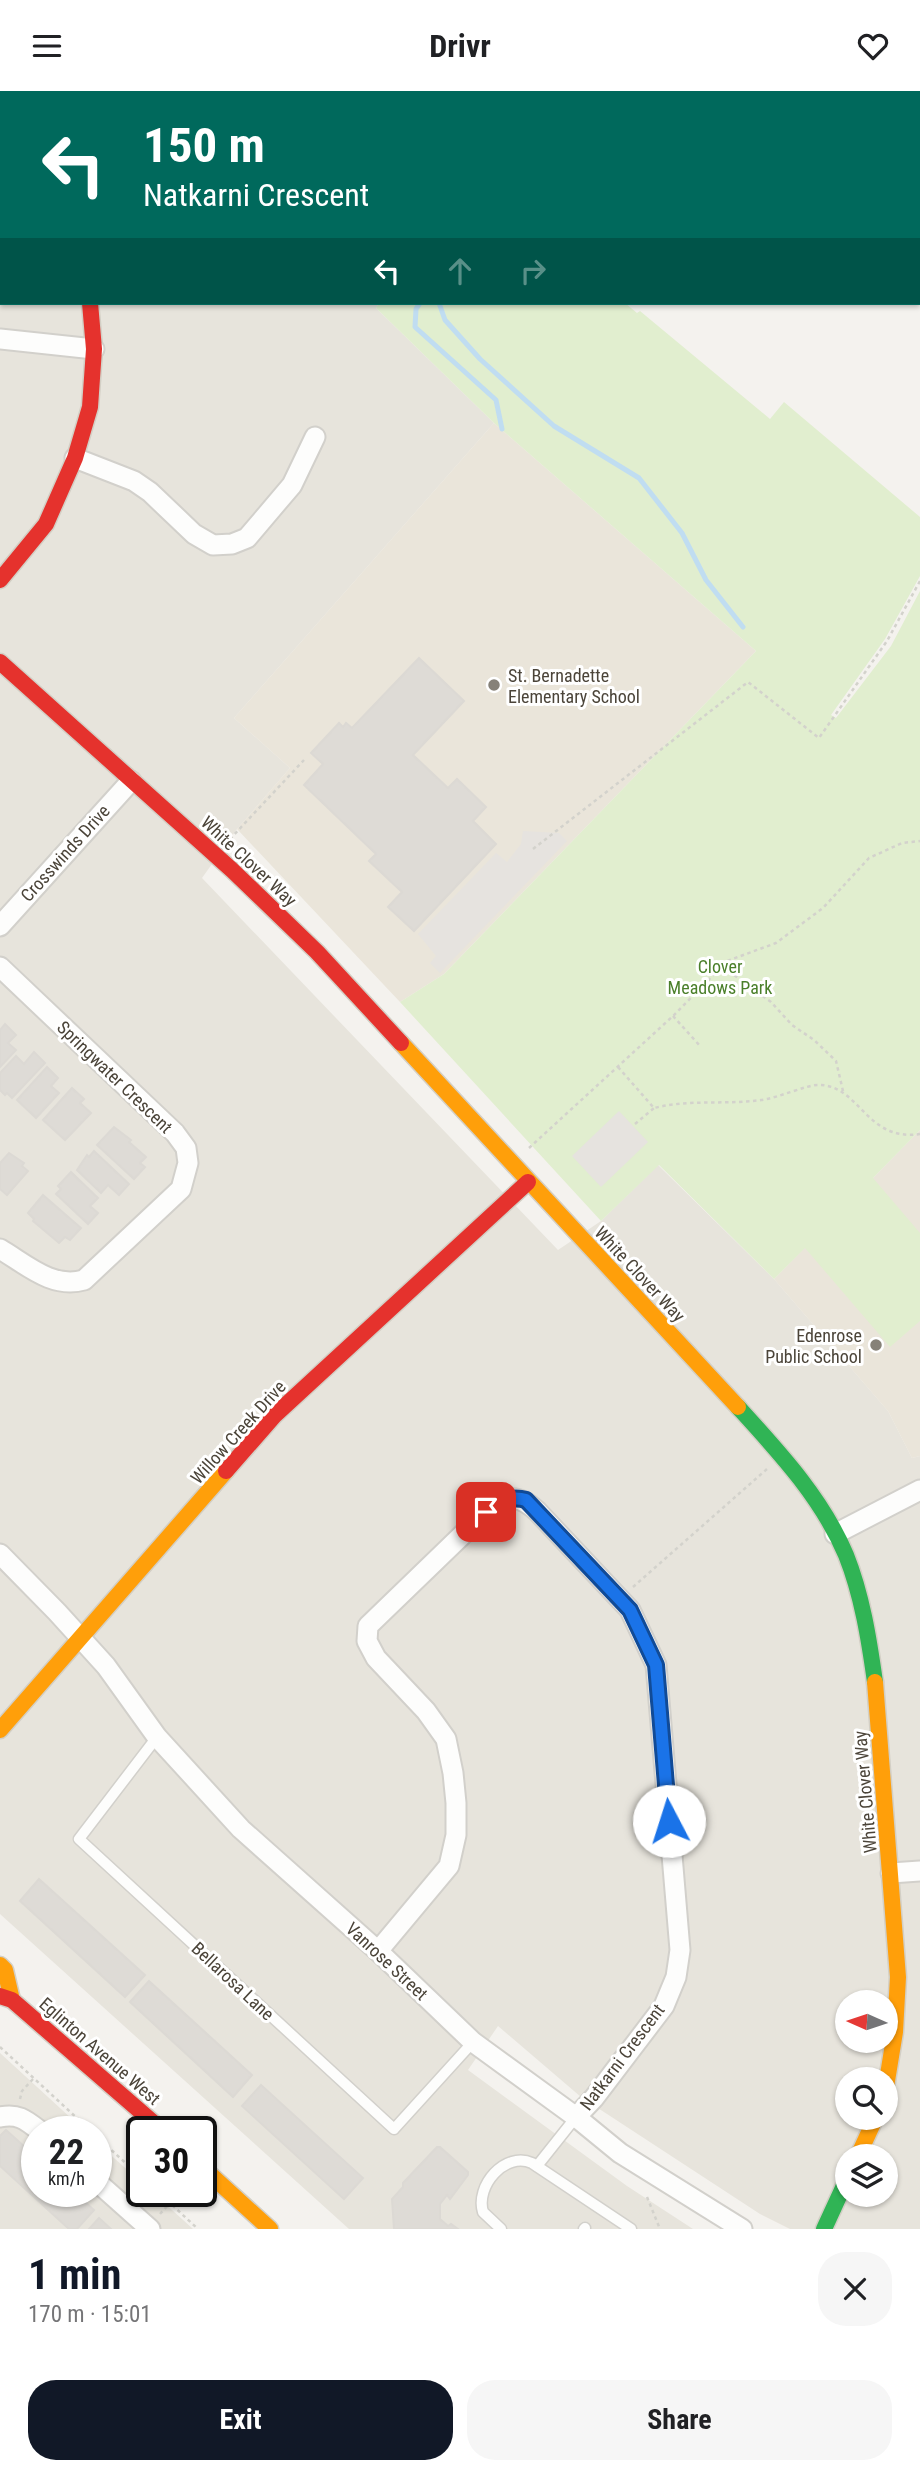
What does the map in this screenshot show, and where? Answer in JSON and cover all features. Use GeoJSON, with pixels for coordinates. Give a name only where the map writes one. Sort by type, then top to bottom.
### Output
{"type":"FeatureCollection","features":[{"type":"Feature","properties":{"kind":"street"},"geometry":{"type":"LineString","coordinates":[[0,580],[46,524],[75,457],[90,407],[94,349],[90,305]]}},
{"type":"Feature","properties":{"kind":"street"},"geometry":{"type":"LineString","coordinates":[[0,339],[94,349]]}},
{"type":"Feature","properties":{"kind":"street"},"geometry":{"type":"LineString","coordinates":[[75,457],[134,481],[150,492],[194,534],[213,545],[232,544],[247,538],[292,485],[315,437]]}},
{"type":"Feature","properties":{"kind":"street","name":"White Clover Way"},"geometry":{"type":"LineString","coordinates":[[0,661],[272,907],[334,970],[511,1165],[782,1455],[818,1503],[850,1568],[867,1627],[875,1684],[891,1873],[898,1998],[890,2067]]}},
{"type":"Feature","properties":{"kind":"street","name":"Crosswinds Drive"},"geometry":{"type":"LineString","coordinates":[[0,926],[131,781]]}},
{"type":"Feature","properties":{"kind":"street","name":"Springwater Crescent"},"geometry":{"type":"LineString","coordinates":[[0,967],[175,1133],[186,1148],[188,1163],[181,1189],[84,1280],[69,1284],[53,1280],[0,1249]]}},
{"type":"Feature","properties":{"kind":"street","name":"Willow Creek Drive"},"geometry":{"type":"LineString","coordinates":[[0,1730],[275,1415],[528,1182]]}},
{"type":"Feature","properties":{"kind":"street"},"geometry":{"type":"LineString","coordinates":[[835,1534],[920,1490]]}},
{"type":"Feature","properties":{"kind":"street","name":"Natkarni Crescent"},"geometry":{"type":"LineString","coordinates":[[378,1951],[449,1866],[456,1835],[456,1803],[446,1739],[426,1711],[376,1658],[367,1641],[368,1626],[486,1512],[501,1501],[516,1497],[526,1500],[630,1610],[656,1665],[680,1950],[676,1977],[664,2006],[594,2098],[576,2117]]}},
{"type":"Feature","properties":{"kind":"street"},"geometry":{"type":"LineString","coordinates":[[0,1554],[81,1639]]}},
{"type":"Feature","properties":{"kind":"street","name":"Vanrose Street"},"geometry":{"type":"LineString","coordinates":[[81,1639],[106,1666],[157,1737],[241,1829],[378,1951],[473,2042],[576,2117],[620,2153],[742,2229]]}},
{"type":"Feature","properties":{"kind":"street"},"geometry":{"type":"LineString","coordinates":[[891,1873],[920,1871]]}},
{"type":"Feature","properties":{"kind":"street","name":"Eglinton Avenue West"},"geometry":{"type":"LineString","coordinates":[[0,1965],[5,1970],[6,1998],[145,2116]]}},
{"type":"Feature","properties":{"kind":"street"},"geometry":{"type":"LineString","coordinates":[[217,2180],[271,2229]]}},
{"type":"Feature","properties":{"kind":"street"},"geometry":{"type":"LineString","coordinates":[[112,2195],[150,2229]]}},
{"type":"Feature","properties":{"kind":"street"},"geometry":{"type":"LineString","coordinates":[[824,2229],[835,2205]]}},
{"type":"Feature","properties":{"kind":"lane","name":"Bellarosa Lane"},"geometry":{"type":"LineString","coordinates":[[157,1737],[79,1839],[394,2129],[473,2042]]}},
{"type":"Feature","properties":{"kind":"lane"},"geometry":{"type":"LineString","coordinates":[[537,2166],[576,2117]]}},
{"type":"Feature","properties":{"kind":"lane"},"geometry":{"type":"LineString","coordinates":[[501,2229],[483,2212],[483,2191],[500,2167],[521,2159],[537,2166],[631,2229]]}},
{"type":"Feature","properties":{"kind":"path"},"geometry":{"type":"LineString","coordinates":[[533,849],[748,682],[819,737],[887,641],[920,581]]}},
{"type":"Feature","properties":{"kind":"path"},"geometry":{"type":"LineString","coordinates":[[215,855],[304,760]]}},
{"type":"Feature","properties":{"kind":"path"},"geometry":{"type":"LineString","coordinates":[[511,1165],[673,1016],[727,961],[764,949],[794,929],[822,908],[869,858],[902,843],[920,841]]}},
{"type":"Feature","properties":{"kind":"path"},"geometry":{"type":"LineString","coordinates":[[722,967],[771,1002],[792,1025],[814,1040],[836,1061],[843,1091],[870,1120],[889,1132],[907,1136],[920,1134]]}},
{"type":"Feature","properties":{"kind":"path"},"geometry":{"type":"LineString","coordinates":[[673,1016],[701,1047]]}},
{"type":"Feature","properties":{"kind":"path"},"geometry":{"type":"LineString","coordinates":[[618,1067],[654,1108]]}},
{"type":"Feature","properties":{"kind":"path"},"geometry":{"type":"LineString","coordinates":[[635,1124],[654,1108],[678,1102],[763,1100],[818,1085],[843,1091]]}},
{"type":"Feature","properties":{"kind":"path"},"geometry":{"type":"LineString","coordinates":[[620,1599],[782,1455]]}},
{"type":"Feature","properties":{"kind":"path"},"geometry":{"type":"LineString","coordinates":[[0,2047],[75,2116]]}},
{"type":"Feature","properties":{"kind":"path"},"geometry":{"type":"LineString","coordinates":[[8,2117],[22,2091],[34,2078]]}},
{"type":"Feature","properties":{"kind":"path"},"geometry":{"type":"LineString","coordinates":[[112,2151],[126,2163]]}},
{"type":"Feature","properties":{"kind":"path"},"geometry":{"type":"LineString","coordinates":[[647,2197],[660,2229]]}},
{"type":"Feature","properties":{"kind":"path"},"geometry":{"type":"LineString","coordinates":[[174,2207],[198,2229]]}},
{"type":"Feature","properties":{"kind":"shaded area"},"geometry":{"type":"Polygon","coordinates":[[[0,305],[378,305],[376,308],[494,423],[234,718],[290,768],[237,829],[202,878],[558,1250],[601,1221],[658,1165],[774,1279],[888,1411],[912,1458],[920,1456],[920,2229],[790,2229],[760,2214],[581,2097],[498,2026],[468,2070],[627,2186],[693,2229],[349,2229],[0,1914],[0,305]]]}},
{"type":"Feature","properties":{"kind":"shaded area","name":"St. Bernadette Elementary School"},"geometry":{"type":"Polygon","coordinates":[[[494,423],[756,651],[444,974],[400,1002],[237,829],[290,768],[234,718],[494,423]]]}},
{"type":"Feature","properties":{"kind":"shaded area"},"geometry":{"type":"Polygon","coordinates":[[[523,831],[559,833],[567,841],[440,973],[430,963],[436,956],[418,934],[496,853],[507,862],[521,844],[523,831]]]}},
{"type":"Feature","properties":{"kind":"shaded area"},"geometry":{"type":"Polygon","coordinates":[[[619,1111],[648,1142],[601,1187],[572,1156],[619,1111]]]}},
{"type":"Feature","properties":{"kind":"shaded area","name":"Edenrose Public School"},"geometry":{"type":"Polygon","coordinates":[[[920,1130],[920,1456],[912,1458],[888,1411],[774,1279],[920,1130]]]}},
{"type":"Feature","properties":{"kind":"shaded area"},"geometry":{"type":"Polygon","coordinates":[[[0,2053],[69,2116],[21,2116],[21,2207],[112,2207],[112,2156],[126,2169],[126,2207],[169,2207],[193,2229],[0,2229],[0,2053]]]}},
{"type":"Feature","properties":{"kind":"green space","name":"Clover Meadows Park"},"geometry":{"type":"Polygon","coordinates":[[[378,305],[627,305],[637,313],[640,311],[770,419],[784,402],[920,517],[920,576],[885,639],[831,715],[836,718],[891,646],[920,591],[920,1130],[873,1178],[920,1233],[920,1321],[890,1347],[805,1248],[774,1279],[659,1165],[601,1221],[400,1002],[444,974],[756,651],[494,423],[376,308],[378,305]]]}},
{"type":"Feature","properties":{"kind":"building"},"geometry":{"type":"Polygon","coordinates":[[[419,658],[464,701],[413,755],[448,788],[457,779],[486,807],[473,821],[496,844],[414,931],[388,907],[402,892],[369,861],[376,854],[304,785],[323,764],[311,753],[339,723],[343,727],[346,723],[352,728],[419,658]]]}},
{"type":"Feature","properties":{"kind":"building"},"geometry":{"type":"Polygon","coordinates":[[[5,1024],[16,1035],[8,1043],[16,1050],[0,1067],[0,1030],[5,1024]]]}},
{"type":"Feature","properties":{"kind":"building"},"geometry":{"type":"Polygon","coordinates":[[[34,1052],[45,1063],[12,1098],[7,1093],[5,1095],[0,1090],[0,1073],[16,1056],[24,1064],[34,1052]]]}},
{"type":"Feature","properties":{"kind":"building"},"geometry":{"type":"Polygon","coordinates":[[[47,1067],[58,1078],[51,1086],[59,1093],[36,1118],[17,1100],[47,1067]]]}},
{"type":"Feature","properties":{"kind":"building"},"geometry":{"type":"Polygon","coordinates":[[[72,1088],[84,1099],[80,1103],[91,1113],[65,1140],[43,1120],[72,1088]]]}},
{"type":"Feature","properties":{"kind":"building"},"geometry":{"type":"Polygon","coordinates":[[[114,1127],[131,1140],[129,1142],[146,1157],[140,1163],[145,1167],[134,1179],[97,1145],[114,1127]]]}},
{"type":"Feature","properties":{"kind":"building"},"geometry":{"type":"Polygon","coordinates":[[[94,1151],[129,1184],[119,1195],[108,1185],[101,1193],[77,1170],[87,1155],[89,1157],[94,1151]]]}},
{"type":"Feature","properties":{"kind":"building"},"geometry":{"type":"Polygon","coordinates":[[[9,1153],[24,1163],[22,1166],[28,1171],[7,1195],[0,1189],[0,1163],[9,1153]]]}},
{"type":"Feature","properties":{"kind":"building"},"geometry":{"type":"Polygon","coordinates":[[[71,1172],[98,1198],[90,1206],[98,1213],[88,1224],[56,1194],[61,1189],[58,1186],[71,1172]]]}},
{"type":"Feature","properties":{"kind":"building"},"geometry":{"type":"Polygon","coordinates":[[[43,1195],[81,1228],[70,1240],[65,1237],[59,1243],[33,1221],[28,1213],[43,1195]]]}},
{"type":"Feature","properties":{"kind":"building"},"geometry":{"type":"Polygon","coordinates":[[[39,1879],[145,1975],[125,1997],[20,1901],[39,1879]]]}},
{"type":"Feature","properties":{"kind":"building"},"geometry":{"type":"Polygon","coordinates":[[[149,1981],[252,2075],[233,2097],[130,2002],[149,1981]]]}},
{"type":"Feature","properties":{"kind":"building"},"geometry":{"type":"Polygon","coordinates":[[[261,2085],[363,2178],[344,2199],[242,2106],[261,2085]]]}},
{"type":"Feature","properties":{"kind":"building"},"geometry":{"type":"Polygon","coordinates":[[[6,2130],[21,2144],[21,2185],[0,2166],[0,2136],[6,2130]]]}},
{"type":"Feature","properties":{"kind":"building"},"geometry":{"type":"Polygon","coordinates":[[[437,2147],[468,2172],[450,2199],[447,2195],[440,2204],[440,2219],[448,2226],[451,2224],[458,2229],[394,2229],[392,2199],[403,2187],[403,2183],[437,2147]]]}},
{"type":"Feature","properties":{"kind":"building"},"geometry":{"type":"Polygon","coordinates":[[[45,2207],[91,2207],[94,2210],[77,2229],[69,2229],[45,2207]]]}},
{"type":"Feature","properties":{"kind":"building"},"geometry":{"type":"Polygon","coordinates":[[[99,2218],[111,2229],[89,2229],[99,2218]]]}},
{"type":"Feature","properties":{"kind":"waterway"},"geometry":{"type":"LineString","coordinates":[[419,305],[415,327],[496,400],[502,429]]}},
{"type":"Feature","properties":{"kind":"waterway"},"geometry":{"type":"LineString","coordinates":[[440,305],[445,320],[480,359],[554,426],[639,478],[682,533],[706,580],[743,627]]}},
{"type":"Feature","properties":{"kind":"traffic: fast"},"geometry":{"type":"LineString","coordinates":[[738,1407],[812,1495],[836,1534],[852,1570],[861,1601],[875,1682]]}},
{"type":"Feature","properties":{"kind":"traffic: fast"},"geometry":{"type":"LineString","coordinates":[[824,2229],[835,2205]]}},
{"type":"Feature","properties":{"kind":"traffic: slow"},"geometry":{"type":"LineString","coordinates":[[401,1043],[738,1407]]}},
{"type":"Feature","properties":{"kind":"traffic: slow"},"geometry":{"type":"LineString","coordinates":[[0,1730],[226,1471]]}},
{"type":"Feature","properties":{"kind":"traffic: slow"},"geometry":{"type":"LineString","coordinates":[[875,1682],[898,1977],[895,2032],[889,2067]]}},
{"type":"Feature","properties":{"kind":"traffic: slow"},"geometry":{"type":"LineString","coordinates":[[0,1965],[5,1970],[12,2000]]}},
{"type":"Feature","properties":{"kind":"traffic: slow"},"geometry":{"type":"LineString","coordinates":[[864,2144],[870,2130]]}},
{"type":"Feature","properties":{"kind":"traffic: slow"},"geometry":{"type":"LineString","coordinates":[[217,2181],[270,2229]]}},
{"type":"Feature","properties":{"kind":"traffic: jam"},"geometry":{"type":"LineString","coordinates":[[0,580],[46,524],[75,458],[90,407],[94,349],[90,305]]}},
{"type":"Feature","properties":{"kind":"traffic: jam"},"geometry":{"type":"LineString","coordinates":[[0,662],[232,870],[317,952],[401,1043]]}},
{"type":"Feature","properties":{"kind":"traffic: jam"},"geometry":{"type":"LineString","coordinates":[[226,1471],[275,1415],[528,1182]]}},
{"type":"Feature","properties":{"kind":"traffic: jam"},"geometry":{"type":"LineString","coordinates":[[0,1996],[12,2000],[146,2116]]}},
{"type":"Feature","properties":{"kind":"place","name":"St. Bernadette Elementary School"},"geometry":{"type":"Point","coordinates":[494,685]}},
{"type":"Feature","properties":{"kind":"place","name":"Edenrose Public School"},"geometry":{"type":"Point","coordinates":[876,1345]}},
{"type":"Feature","properties":{"kind":"route"},"geometry":{"type":"LineString","coordinates":[[486,1512],[501,1501],[516,1497],[526,1500],[630,1610],[656,1665],[669,1821]]}}]}
